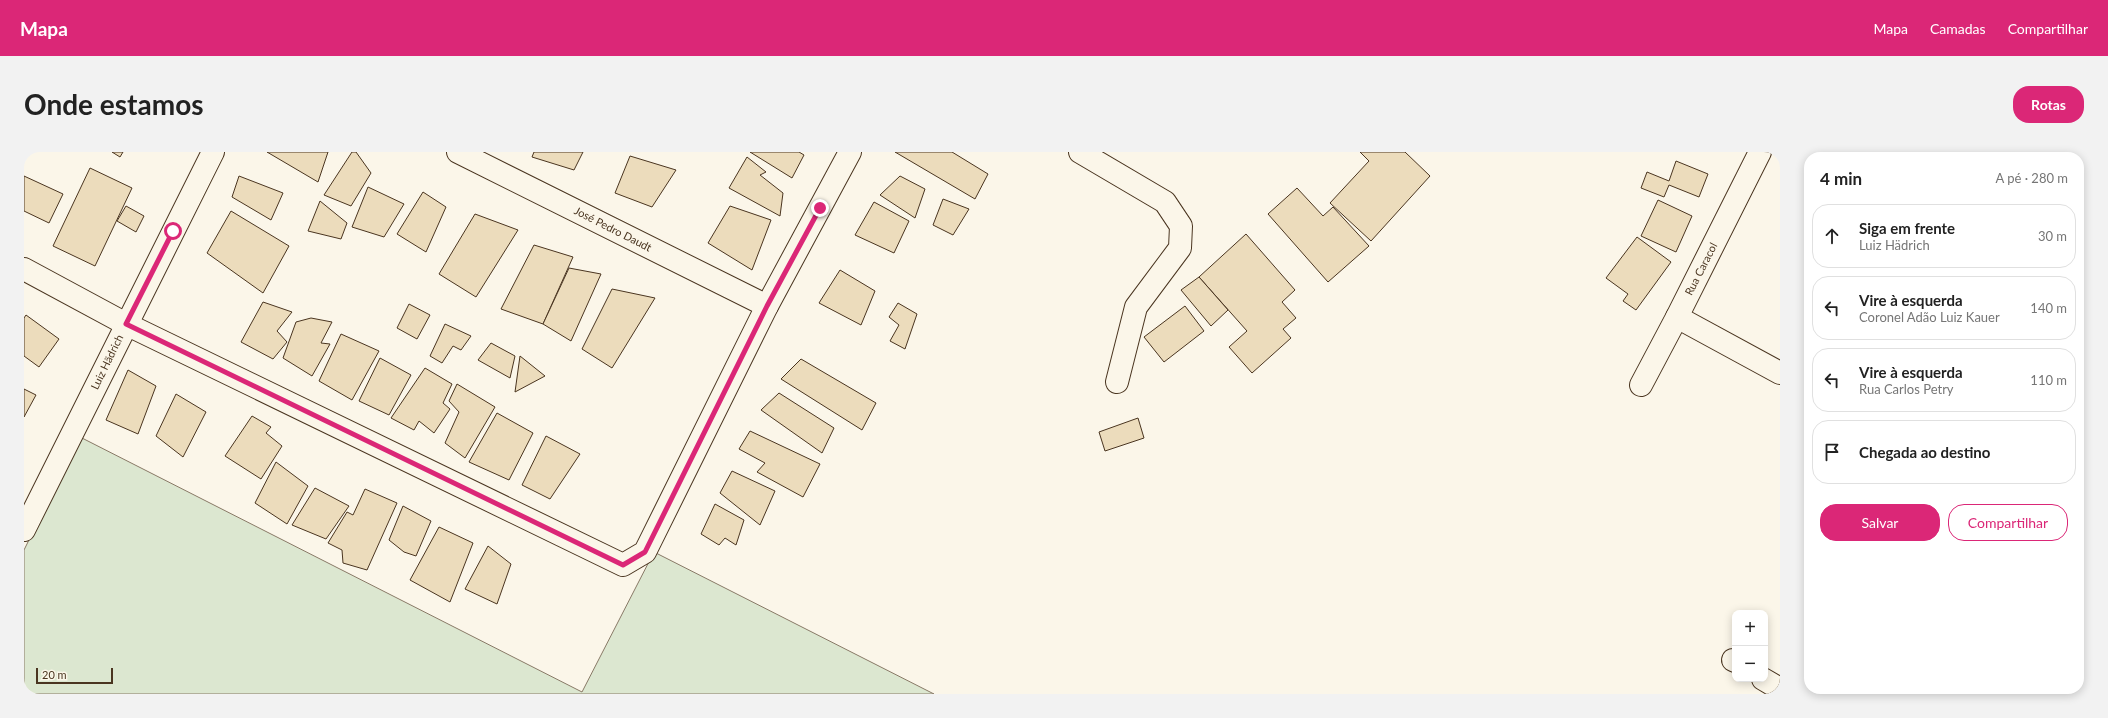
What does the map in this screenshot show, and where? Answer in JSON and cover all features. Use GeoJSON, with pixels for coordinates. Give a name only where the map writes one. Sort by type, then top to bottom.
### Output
{"type":"FeatureCollection","features":[{"type":"Feature","properties":{"kind":"street","name":"Luiz Hädrich"},"geometry":{"type":"LineString","coordinates":[[24,530],[213,152]]}},
{"type":"Feature","properties":{"kind":"street","name":"José Pedro Daudt"},"geometry":{"type":"LineString","coordinates":[[458,152],[767,306]]}},
{"type":"Feature","properties":{"kind":"street"},"geometry":{"type":"LineString","coordinates":[[24,268],[126,324],[623,565],[645,552],[767,306],[850,152]]}},
{"type":"Feature","properties":{"kind":"street"},"geometry":{"type":"LineString","coordinates":[[1080,152],[1165,202],[1181,226],[1180,248],[1136,307],[1116,382]]}},
{"type":"Feature","properties":{"kind":"street","name":"Rua Caracol"},"geometry":{"type":"LineString","coordinates":[[1641,385],[1678,317],[1759,152]]}},
{"type":"Feature","properties":{"kind":"street"},"geometry":{"type":"LineString","coordinates":[[1678,317],[1780,373]]}},
{"type":"Feature","properties":{"kind":"street"},"geometry":{"type":"LineString","coordinates":[[1768,682],[1780,689]]}},
{"type":"Feature","properties":{"kind":"green space"},"geometry":{"type":"Polygon","coordinates":[[[80,437],[582,692],[654,552],[934,694],[24,694],[24,550],[80,437]]]}},
{"type":"Feature","properties":{"kind":"building"},"geometry":{"type":"Polygon","coordinates":[[[112,152],[123,152],[120,157],[112,152]]]}},
{"type":"Feature","properties":{"kind":"building"},"geometry":{"type":"Polygon","coordinates":[[[267,152],[328,152],[318,182],[267,152]]]}},
{"type":"Feature","properties":{"kind":"building"},"geometry":{"type":"Polygon","coordinates":[[[352,152],[356,152],[371,173],[351,206],[324,195],[352,152]]]}},
{"type":"Feature","properties":{"kind":"building"},"geometry":{"type":"Polygon","coordinates":[[[534,152],[583,152],[574,170],[532,157],[534,152]]]}},
{"type":"Feature","properties":{"kind":"building"},"geometry":{"type":"Polygon","coordinates":[[[750,152],[799,152],[804,155],[792,178],[750,152]]]}},
{"type":"Feature","properties":{"kind":"building"},"geometry":{"type":"Polygon","coordinates":[[[895,152],[952,152],[988,174],[975,199],[895,152]]]}},
{"type":"Feature","properties":{"kind":"building"},"geometry":{"type":"Polygon","coordinates":[[[1360,152],[1405,152],[1430,176],[1371,241],[1330,203],[1369,161],[1360,152]]]}},
{"type":"Feature","properties":{"kind":"building"},"geometry":{"type":"Polygon","coordinates":[[[630,156],[676,170],[652,207],[615,193],[630,156]]]}},
{"type":"Feature","properties":{"kind":"building"},"geometry":{"type":"Polygon","coordinates":[[[747,157],[766,172],[760,175],[783,193],[780,216],[729,188],[747,157]]]}},
{"type":"Feature","properties":{"kind":"building"},"geometry":{"type":"Polygon","coordinates":[[[1676,161],[1708,174],[1699,197],[1669,185],[1664,197],[1641,188],[1647,172],[1669,181],[1676,161]]]}},
{"type":"Feature","properties":{"kind":"building"},"geometry":{"type":"Polygon","coordinates":[[[90,168],[132,188],[95,266],[53,246],[90,168]]]}},
{"type":"Feature","properties":{"kind":"building"},"geometry":{"type":"Polygon","coordinates":[[[24,176],[63,194],[49,223],[24,211],[24,176]]]}},
{"type":"Feature","properties":{"kind":"building"},"geometry":{"type":"Polygon","coordinates":[[[239,176],[283,193],[271,220],[232,197],[239,176]]]}},
{"type":"Feature","properties":{"kind":"building"},"geometry":{"type":"Polygon","coordinates":[[[900,176],[925,189],[915,218],[880,195],[900,176]]]}},
{"type":"Feature","properties":{"kind":"building"},"geometry":{"type":"Polygon","coordinates":[[[368,187],[404,204],[384,237],[352,227],[368,187]]]}},
{"type":"Feature","properties":{"kind":"building"},"geometry":{"type":"Polygon","coordinates":[[[1297,188],[1323,216],[1333,207],[1369,246],[1328,282],[1268,214],[1297,188]]]}},
{"type":"Feature","properties":{"kind":"building"},"geometry":{"type":"Polygon","coordinates":[[[423,192],[446,207],[426,252],[397,234],[423,192]]]}},
{"type":"Feature","properties":{"kind":"building"},"geometry":{"type":"Polygon","coordinates":[[[943,199],[969,209],[953,235],[933,225],[943,199]]]}},
{"type":"Feature","properties":{"kind":"building"},"geometry":{"type":"Polygon","coordinates":[[[1658,200],[1692,216],[1676,252],[1641,236],[1658,200]]]}},
{"type":"Feature","properties":{"kind":"building"},"geometry":{"type":"Polygon","coordinates":[[[320,201],[347,223],[341,239],[308,231],[320,201]]]}},
{"type":"Feature","properties":{"kind":"building"},"geometry":{"type":"Polygon","coordinates":[[[874,202],[909,221],[894,253],[855,235],[874,202]]]}},
{"type":"Feature","properties":{"kind":"building"},"geometry":{"type":"Polygon","coordinates":[[[126,206],[144,216],[136,232],[117,221],[126,206]]]}},
{"type":"Feature","properties":{"kind":"building"},"geometry":{"type":"Polygon","coordinates":[[[730,206],[771,220],[752,270],[708,243],[730,206]]]}},
{"type":"Feature","properties":{"kind":"building"},"geometry":{"type":"Polygon","coordinates":[[[231,211],[289,246],[263,293],[207,253],[231,211]]]}},
{"type":"Feature","properties":{"kind":"building"},"geometry":{"type":"Polygon","coordinates":[[[475,214],[518,230],[476,297],[439,274],[475,214]]]}},
{"type":"Feature","properties":{"kind":"building"},"geometry":{"type":"Polygon","coordinates":[[[1246,234],[1295,290],[1282,302],[1296,318],[1283,329],[1291,338],[1252,373],[1229,347],[1247,331],[1199,277],[1246,234]]]}},
{"type":"Feature","properties":{"kind":"building"},"geometry":{"type":"Polygon","coordinates":[[[1637,237],[1671,262],[1636,310],[1623,301],[1628,294],[1606,278],[1637,237]]]}},
{"type":"Feature","properties":{"kind":"building"},"geometry":{"type":"Polygon","coordinates":[[[534,245],[573,257],[543,324],[501,309],[534,245]]]}},
{"type":"Feature","properties":{"kind":"building"},"geometry":{"type":"Polygon","coordinates":[[[569,268],[601,274],[571,341],[543,324],[569,268]]]}},
{"type":"Feature","properties":{"kind":"building"},"geometry":{"type":"Polygon","coordinates":[[[840,270],[875,291],[861,325],[819,303],[840,270]]]}},
{"type":"Feature","properties":{"kind":"building"},"geometry":{"type":"Polygon","coordinates":[[[1199,277],[1228,310],[1211,326],[1181,290],[1199,277]]]}},
{"type":"Feature","properties":{"kind":"building"},"geometry":{"type":"Polygon","coordinates":[[[612,289],[655,298],[612,368],[582,349],[612,289]]]}},
{"type":"Feature","properties":{"kind":"building"},"geometry":{"type":"Polygon","coordinates":[[[263,302],[292,312],[277,331],[287,342],[273,359],[241,342],[263,302]]]}},
{"type":"Feature","properties":{"kind":"building"},"geometry":{"type":"Polygon","coordinates":[[[898,303],[917,314],[905,349],[890,341],[899,325],[889,317],[898,303]]]}},
{"type":"Feature","properties":{"kind":"building"},"geometry":{"type":"Polygon","coordinates":[[[409,304],[430,315],[417,339],[397,328],[409,304]]]}},
{"type":"Feature","properties":{"kind":"building"},"geometry":{"type":"Polygon","coordinates":[[[1185,306],[1204,331],[1164,362],[1144,337],[1185,306]]]}},
{"type":"Feature","properties":{"kind":"building"},"geometry":{"type":"Polygon","coordinates":[[[26,315],[59,339],[39,367],[24,356],[24,318],[26,315]]]}},
{"type":"Feature","properties":{"kind":"building"},"geometry":{"type":"Polygon","coordinates":[[[311,318],[332,322],[321,343],[330,344],[312,376],[283,358],[296,322],[311,318]]]}},
{"type":"Feature","properties":{"kind":"building"},"geometry":{"type":"Polygon","coordinates":[[[445,324],[471,336],[461,350],[453,346],[442,363],[430,356],[445,324]]]}},
{"type":"Feature","properties":{"kind":"building"},"geometry":{"type":"Polygon","coordinates":[[[341,334],[379,351],[352,400],[319,381],[341,334]]]}},
{"type":"Feature","properties":{"kind":"building"},"geometry":{"type":"Polygon","coordinates":[[[491,343],[515,356],[510,378],[478,360],[491,343]]]}},
{"type":"Feature","properties":{"kind":"building"},"geometry":{"type":"Polygon","coordinates":[[[520,356],[545,376],[515,392],[520,356]]]}},
{"type":"Feature","properties":{"kind":"building"},"geometry":{"type":"Polygon","coordinates":[[[380,358],[411,375],[389,415],[359,401],[380,358]]]}},
{"type":"Feature","properties":{"kind":"building"},"geometry":{"type":"Polygon","coordinates":[[[801,359],[876,403],[862,430],[781,379],[801,359]]]}},
{"type":"Feature","properties":{"kind":"building"},"geometry":{"type":"Polygon","coordinates":[[[425,368],[452,384],[443,403],[450,409],[434,433],[419,421],[414,430],[391,418],[425,368]]]}},
{"type":"Feature","properties":{"kind":"building"},"geometry":{"type":"Polygon","coordinates":[[[128,370],[156,386],[138,434],[106,420],[128,370]]]}},
{"type":"Feature","properties":{"kind":"building"},"geometry":{"type":"Polygon","coordinates":[[[457,384],[495,407],[465,458],[445,443],[459,412],[449,401],[457,384]]]}},
{"type":"Feature","properties":{"kind":"building"},"geometry":{"type":"Polygon","coordinates":[[[24,389],[36,395],[24,417],[24,389]]]}},
{"type":"Feature","properties":{"kind":"building"},"geometry":{"type":"Polygon","coordinates":[[[779,393],[834,428],[822,453],[761,410],[779,393]]]}},
{"type":"Feature","properties":{"kind":"building"},"geometry":{"type":"Polygon","coordinates":[[[176,394],[206,412],[183,457],[156,436],[176,394]]]}},
{"type":"Feature","properties":{"kind":"building"},"geometry":{"type":"Polygon","coordinates":[[[497,413],[533,433],[509,480],[469,462],[497,413]]]}},
{"type":"Feature","properties":{"kind":"building"},"geometry":{"type":"Polygon","coordinates":[[[252,416],[271,427],[266,433],[282,446],[261,479],[225,456],[252,416]]]}},
{"type":"Feature","properties":{"kind":"building"},"geometry":{"type":"Polygon","coordinates":[[[1138,418],[1144,438],[1105,451],[1099,432],[1138,418]]]}},
{"type":"Feature","properties":{"kind":"building"},"geometry":{"type":"Polygon","coordinates":[[[750,431],[820,464],[803,497],[757,472],[765,463],[739,449],[750,431]]]}},
{"type":"Feature","properties":{"kind":"building"},"geometry":{"type":"Polygon","coordinates":[[[546,436],[580,454],[550,499],[522,485],[546,436]]]}},
{"type":"Feature","properties":{"kind":"building"},"geometry":{"type":"Polygon","coordinates":[[[276,462],[308,486],[287,524],[255,503],[276,462]]]}},
{"type":"Feature","properties":{"kind":"building"},"geometry":{"type":"Polygon","coordinates":[[[732,471],[775,491],[760,525],[720,493],[732,471]]]}},
{"type":"Feature","properties":{"kind":"building"},"geometry":{"type":"Polygon","coordinates":[[[315,488],[349,506],[326,539],[292,525],[315,488]]]}},
{"type":"Feature","properties":{"kind":"building"},"geometry":{"type":"Polygon","coordinates":[[[365,489],[397,503],[367,570],[343,563],[342,550],[328,543],[347,512],[353,515],[365,489]]]}},
{"type":"Feature","properties":{"kind":"building"},"geometry":{"type":"Polygon","coordinates":[[[715,504],[744,520],[736,545],[725,538],[719,545],[701,534],[715,504]]]}},
{"type":"Feature","properties":{"kind":"building"},"geometry":{"type":"Polygon","coordinates":[[[403,506],[431,521],[416,556],[404,552],[389,540],[403,506]]]}},
{"type":"Feature","properties":{"kind":"building"},"geometry":{"type":"Polygon","coordinates":[[[439,527],[473,543],[450,602],[410,580],[439,527]]]}},
{"type":"Feature","properties":{"kind":"building"},"geometry":{"type":"Polygon","coordinates":[[[488,546],[511,564],[497,604],[465,589],[488,546]]]}},
{"type":"Feature","properties":{"kind":"route"},"geometry":{"type":"LineString","coordinates":[[173,231],[126,324],[623,565],[645,552],[767,306],[820,208]]}}]}
